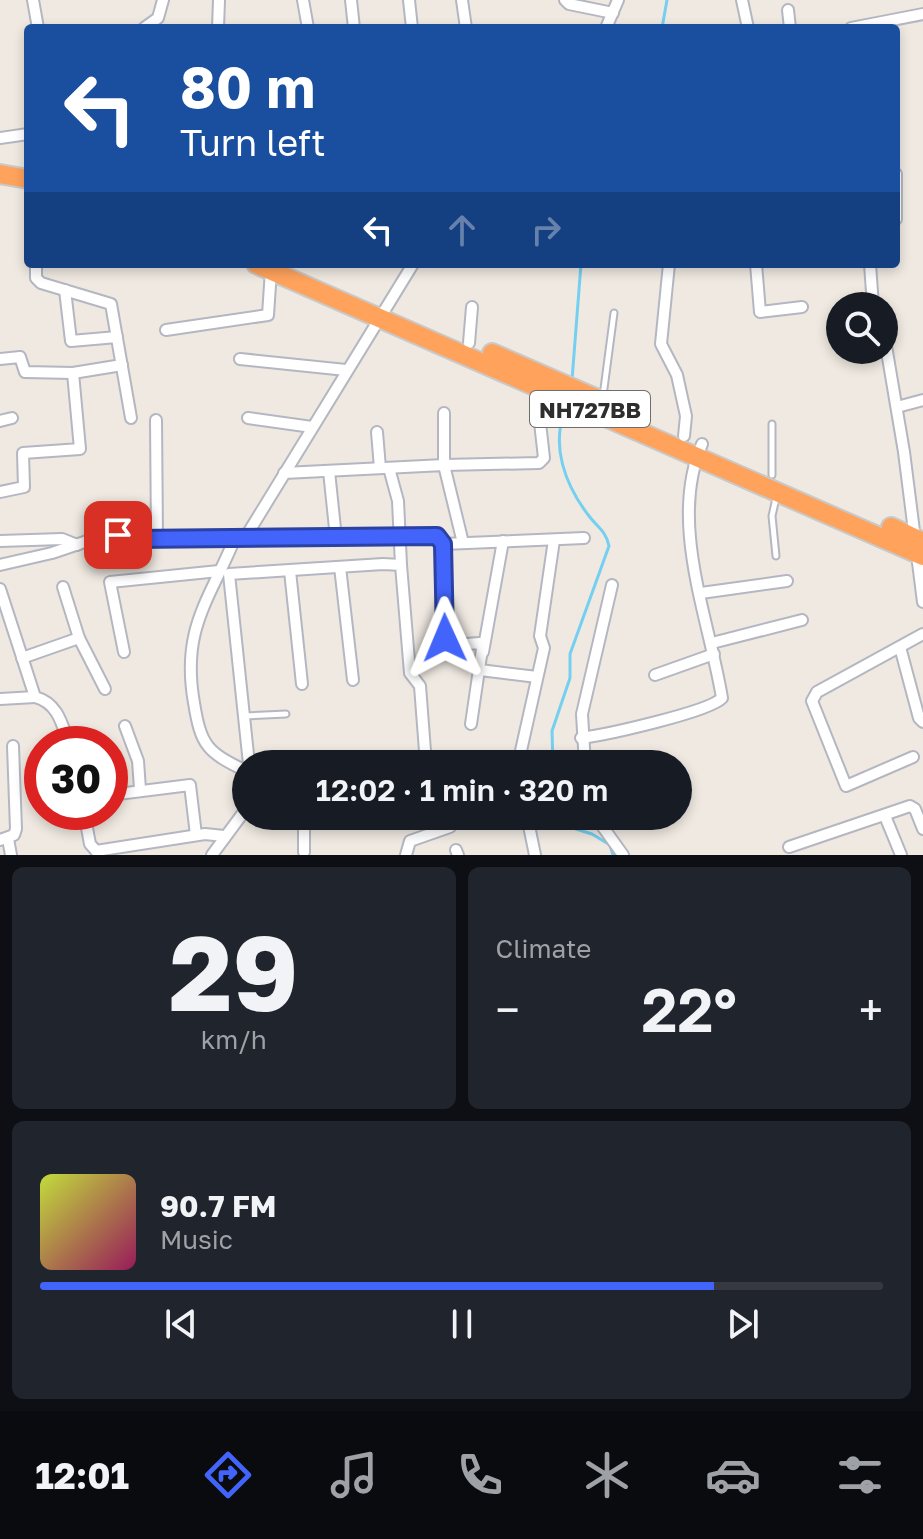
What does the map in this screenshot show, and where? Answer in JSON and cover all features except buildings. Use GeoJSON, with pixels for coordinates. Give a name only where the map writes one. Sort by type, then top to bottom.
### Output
{"type":"FeatureCollection","features":[{"type":"Feature","properties":{"kind":"highway"},"geometry":{"type":"LineString","coordinates":[[0,174],[24,178]]}},
{"type":"Feature","properties":{"kind":"highway","name":"NH727BB"},"geometry":{"type":"LineString","coordinates":[[275,268],[498,362],[602,401],[684,436],[699,449]]}},
{"type":"Feature","properties":{"kind":"highway","name":"NH727BB"},"geometry":{"type":"LineString","coordinates":[[382,313],[469,343],[536,387],[699,449],[919,547]]}},
{"type":"Feature","properties":{"kind":"street"},"geometry":{"type":"LineString","coordinates":[[33,0],[37,24]]}},
{"type":"Feature","properties":{"kind":"street"},"geometry":{"type":"LineString","coordinates":[[150,24],[158,18],[163,0]]}},
{"type":"Feature","properties":{"kind":"street"},"geometry":{"type":"LineString","coordinates":[[218,24],[219,0]]}},
{"type":"Feature","properties":{"kind":"street"},"geometry":{"type":"LineString","coordinates":[[303,0],[307,24]]}},
{"type":"Feature","properties":{"kind":"street"},"geometry":{"type":"LineString","coordinates":[[351,0],[354,24]]}},
{"type":"Feature","properties":{"kind":"street"},"geometry":{"type":"LineString","coordinates":[[409,0],[412,24]]}},
{"type":"Feature","properties":{"kind":"street"},"geometry":{"type":"LineString","coordinates":[[462,0],[465,24]]}},
{"type":"Feature","properties":{"kind":"street"},"geometry":{"type":"LineString","coordinates":[[565,0],[569,4],[613,13]]}},
{"type":"Feature","properties":{"kind":"street"},"geometry":{"type":"LineString","coordinates":[[608,24],[618,0]]}},
{"type":"Feature","properties":{"kind":"street"},"geometry":{"type":"LineString","coordinates":[[742,0],[747,24]]}},
{"type":"Feature","properties":{"kind":"street"},"geometry":{"type":"LineString","coordinates":[[788,10],[790,24]]}},
{"type":"Feature","properties":{"kind":"street"},"geometry":{"type":"LineString","coordinates":[[872,24],[923,14]]}},
{"type":"Feature","properties":{"kind":"street"},"geometry":{"type":"LineString","coordinates":[[0,138],[24,135]]}},
{"type":"Feature","properties":{"kind":"street"},"geometry":{"type":"LineString","coordinates":[[36,268],[38,281],[109,302],[131,418]]}},
{"type":"Feature","properties":{"kind":"street"},"geometry":{"type":"LineString","coordinates":[[166,330],[268,315],[270,268]]}},
{"type":"Feature","properties":{"kind":"street"},"geometry":{"type":"LineString","coordinates":[[232,761],[218,757],[204,744],[191,689],[191,646],[221,574],[240,538],[284,473],[410,268]]}},
{"type":"Feature","properties":{"kind":"street"},"geometry":{"type":"LineString","coordinates":[[669,268],[661,344],[677,375],[686,416],[684,436]]}},
{"type":"Feature","properties":{"kind":"street"},"geometry":{"type":"LineString","coordinates":[[756,268],[760,312],[802,307]]}},
{"type":"Feature","properties":{"kind":"street"},"geometry":{"type":"LineString","coordinates":[[870,268],[872,292]]}},
{"type":"Feature","properties":{"kind":"street"},"geometry":{"type":"LineString","coordinates":[[65,290],[71,341],[117,337]]}},
{"type":"Feature","properties":{"kind":"street"},"geometry":{"type":"LineString","coordinates":[[469,343],[472,307]]}},
{"type":"Feature","properties":{"kind":"street"},"geometry":{"type":"LineString","coordinates":[[0,359],[20,357],[25,372],[73,373],[122,365]]}},
{"type":"Feature","properties":{"kind":"street"},"geometry":{"type":"LineString","coordinates":[[240,359],[346,370]]}},
{"type":"Feature","properties":{"kind":"street"},"geometry":{"type":"LineString","coordinates":[[889,364],[919,547],[923,602]]}},
{"type":"Feature","properties":{"kind":"street"},"geometry":{"type":"LineString","coordinates":[[0,492],[24,487],[23,453],[80,449],[73,373]]}},
{"type":"Feature","properties":{"kind":"street"},"geometry":{"type":"LineString","coordinates":[[284,473],[543,462],[536,387]]}},
{"type":"Feature","properties":{"kind":"street"},"geometry":{"type":"LineString","coordinates":[[897,407],[923,400]]}},
{"type":"Feature","properties":{"kind":"street"},"geometry":{"type":"LineString","coordinates":[[444,413],[444,465],[463,543]]}},
{"type":"Feature","properties":{"kind":"street"},"geometry":{"type":"LineString","coordinates":[[0,421],[12,418]]}},
{"type":"Feature","properties":{"kind":"street"},"geometry":{"type":"LineString","coordinates":[[248,418],[312,427]]}},
{"type":"Feature","properties":{"kind":"street"},"geometry":{"type":"LineString","coordinates":[[156,420],[157,538]]}},
{"type":"Feature","properties":{"kind":"street"},"geometry":{"type":"LineString","coordinates":[[377,432],[402,537],[401,565],[410,673],[420,686],[425,750]]}},
{"type":"Feature","properties":{"kind":"street"},"geometry":{"type":"LineString","coordinates":[[581,738],[602,736],[717,703],[722,698],[701,593],[693,576],[689,546],[690,491],[699,449]]}},
{"type":"Feature","properties":{"kind":"street"},"geometry":{"type":"LineString","coordinates":[[329,471],[336,538]]}},
{"type":"Feature","properties":{"kind":"street"},"geometry":{"type":"LineString","coordinates":[[0,551],[2,564],[102,536],[437,536],[443,544],[445,638],[451,645],[480,643],[482,654]]}},
{"type":"Feature","properties":{"kind":"street"},"geometry":{"type":"LineString","coordinates":[[443,544],[584,538]]}},
{"type":"Feature","properties":{"kind":"street"},"geometry":{"type":"LineString","coordinates":[[0,541],[62,539],[77,545]]}},
{"type":"Feature","properties":{"kind":"street"},"geometry":{"type":"LineString","coordinates":[[521,750],[544,648],[540,636],[554,540]]}},
{"type":"Feature","properties":{"kind":"street"},"geometry":{"type":"LineString","coordinates":[[471,724],[503,541]]}},
{"type":"Feature","properties":{"kind":"street"},"geometry":{"type":"LineString","coordinates":[[124,652],[110,582],[401,565]]}},
{"type":"Feature","properties":{"kind":"street"},"geometry":{"type":"LineString","coordinates":[[340,567],[353,680]]}},
{"type":"Feature","properties":{"kind":"street"},"geometry":{"type":"LineString","coordinates":[[290,571],[302,684]]}},
{"type":"Feature","properties":{"kind":"street"},"geometry":{"type":"LineString","coordinates":[[221,574],[245,716],[247,750]]}},
{"type":"Feature","properties":{"kind":"street"},"geometry":{"type":"LineString","coordinates":[[701,593],[787,581]]}},
{"type":"Feature","properties":{"kind":"street"},"geometry":{"type":"LineString","coordinates":[[583,750],[582,714],[612,585]]}},
{"type":"Feature","properties":{"kind":"street"},"geometry":{"type":"LineString","coordinates":[[63,587],[79,638],[105,689]]}},
{"type":"Feature","properties":{"kind":"street"},"geometry":{"type":"LineString","coordinates":[[0,589],[35,697]]}},
{"type":"Feature","properties":{"kind":"street"},"geometry":{"type":"LineString","coordinates":[[655,675],[713,649],[802,620]]}},
{"type":"Feature","properties":{"kind":"street"},"geometry":{"type":"LineString","coordinates":[[913,757],[846,786],[812,701],[817,692],[923,634]]}},
{"type":"Feature","properties":{"kind":"street"},"geometry":{"type":"LineString","coordinates":[[22,658],[79,638]]}},
{"type":"Feature","properties":{"kind":"street"},"geometry":{"type":"LineString","coordinates":[[900,647],[919,718],[923,722]]}},
{"type":"Feature","properties":{"kind":"street"},"geometry":{"type":"LineString","coordinates":[[480,670],[537,677]]}},
{"type":"Feature","properties":{"kind":"street"},"geometry":{"type":"LineString","coordinates":[[0,699],[35,697],[47,700],[58,713],[63,726]]}},
{"type":"Feature","properties":{"kind":"street"},"geometry":{"type":"LineString","coordinates":[[128,734],[138,761],[140,789]]}},
{"type":"Feature","properties":{"kind":"street"},"geometry":{"type":"LineString","coordinates":[[11,855],[4,840],[16,829],[13,746]]}},
{"type":"Feature","properties":{"kind":"street"},"geometry":{"type":"LineString","coordinates":[[128,791],[190,785],[196,835]]}},
{"type":"Feature","properties":{"kind":"street"},"geometry":{"type":"LineString","coordinates":[[789,847],[913,807],[923,829]]}},
{"type":"Feature","properties":{"kind":"street"},"geometry":{"type":"LineString","coordinates":[[885,816],[901,855]]}},
{"type":"Feature","properties":{"kind":"street"},"geometry":{"type":"LineString","coordinates":[[212,855],[232,826]]}},
{"type":"Feature","properties":{"kind":"street"},"geometry":{"type":"LineString","coordinates":[[87,830],[90,844],[98,853],[196,835],[224,836]]}},
{"type":"Feature","properties":{"kind":"street"},"geometry":{"type":"LineString","coordinates":[[304,830],[304,852]]}},
{"type":"Feature","properties":{"kind":"street"},"geometry":{"type":"LineString","coordinates":[[406,855],[410,841],[441,830]]}},
{"type":"Feature","properties":{"kind":"street"},"geometry":{"type":"LineString","coordinates":[[530,830],[535,855]]}},
{"type":"Feature","properties":{"kind":"street"},"geometry":{"type":"LineString","coordinates":[[605,830],[623,855]]}},
{"type":"Feature","properties":{"kind":"lane"},"geometry":{"type":"LineString","coordinates":[[602,401],[614,313]]}},
{"type":"Feature","properties":{"kind":"lane"},"geometry":{"type":"LineString","coordinates":[[772,424],[775,482],[772,512],[776,556]]}},
{"type":"Feature","properties":{"kind":"lane"},"geometry":{"type":"LineString","coordinates":[[245,716],[286,714]]}},
{"type":"Feature","properties":{"kind":"waterway"},"geometry":{"type":"LineString","coordinates":[[663,24],[667,0]]}},
{"type":"Feature","properties":{"kind":"waterway"},"geometry":{"type":"LineString","coordinates":[[572,380],[581,268]]}},
{"type":"Feature","properties":{"kind":"waterway"},"geometry":{"type":"LineString","coordinates":[[553,750],[552,731],[570,678],[570,654],[609,546],[604,533],[580,504],[562,464],[559,436],[566,408]]}},
{"type":"Feature","properties":{"kind":"waterway"},"geometry":{"type":"LineString","coordinates":[[579,830],[610,845],[613,855]]}},
{"type":"Feature","properties":{"kind":"route"},"geometry":{"type":"LineString","coordinates":[[118,535],[134,539],[437,536],[443,544],[445,638]]}}]}
